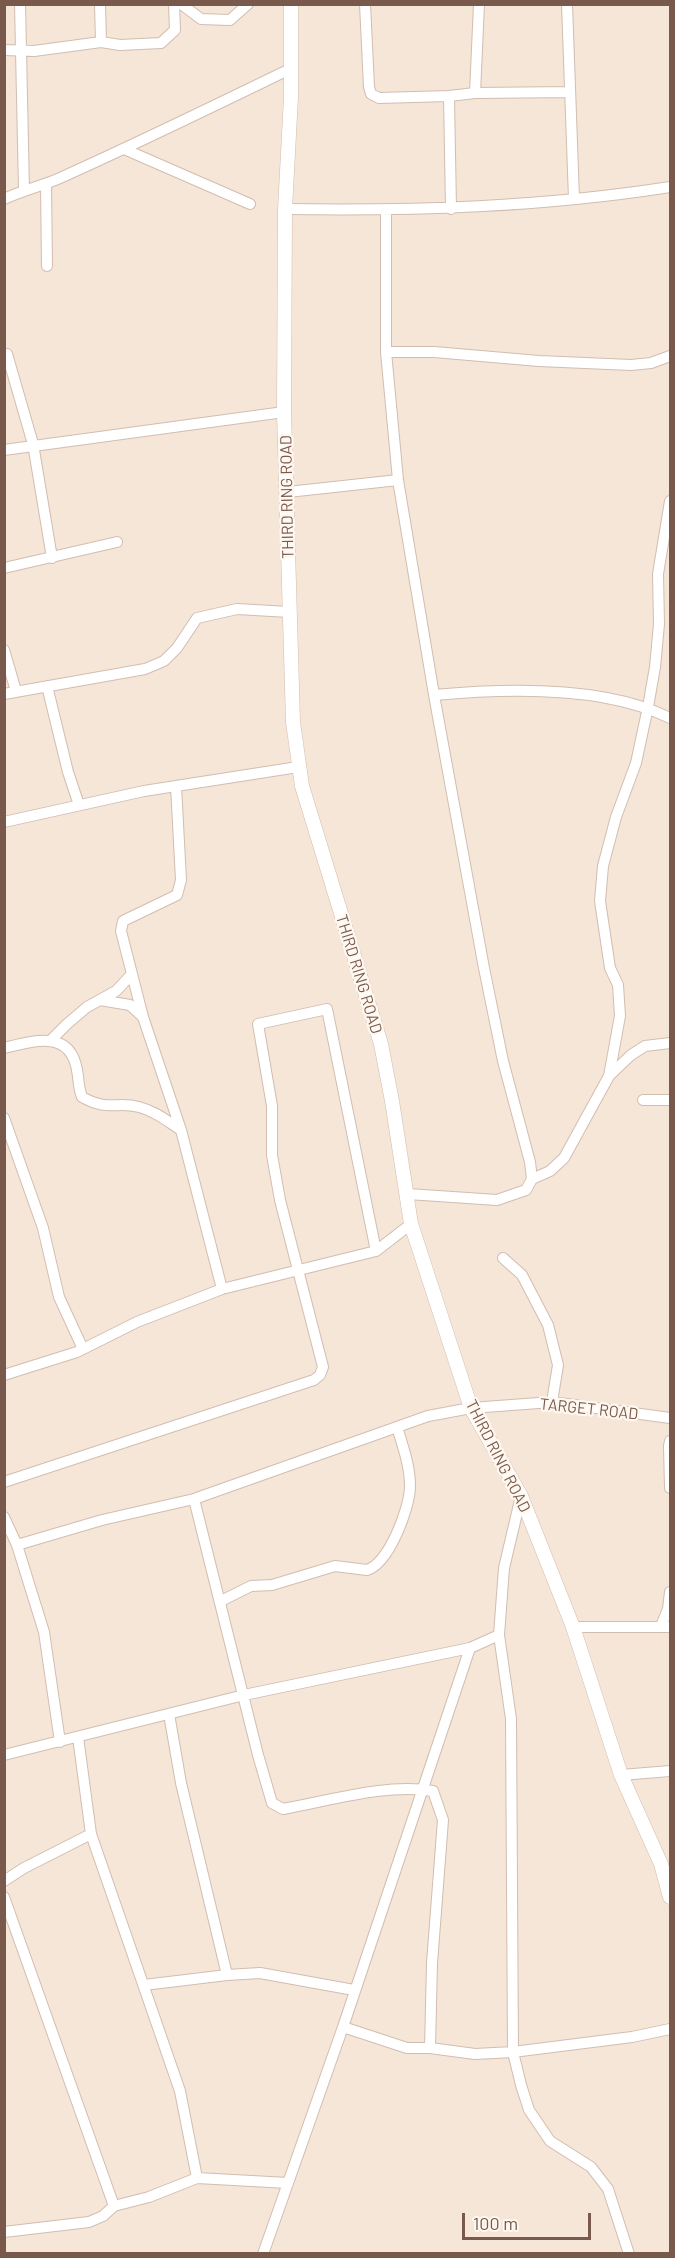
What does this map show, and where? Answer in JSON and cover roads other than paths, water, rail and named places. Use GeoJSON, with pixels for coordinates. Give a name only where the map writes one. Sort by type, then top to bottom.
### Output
{"type":"FeatureCollection","features":[{"type":"Feature","properties":{"kind":"street"},"geometry":{"type":"LineString","coordinates":[[20,4],[24,190]]}},
{"type":"Feature","properties":{"kind":"street"},"geometry":{"type":"LineString","coordinates":[[100,4],[101,42]]}},
{"type":"Feature","properties":{"kind":"street"},"geometry":{"type":"LineString","coordinates":[[4,50],[34,51],[101,42],[120,45],[161,43],[175,30],[174,4]]}},
{"type":"Feature","properties":{"kind":"street"},"geometry":{"type":"LineString","coordinates":[[181,4],[201,20],[230,20],[248,4]]}},
{"type":"Feature","properties":{"kind":"street","name":"THIRD RING ROAD"},"geometry":{"type":"LineString","coordinates":[[291,4],[291,97],[285,209],[284,412],[293,722],[298,767],[329,878],[381,1044],[408,1194],[411,1224],[471,1408],[521,1496],[573,1628],[621,1775],[665,1863],[670,1897]]}},
{"type":"Feature","properties":{"kind":"street"},"geometry":{"type":"LineString","coordinates":[[365,4],[371,94],[379,98],[475,93],[570,92]]}},
{"type":"Feature","properties":{"kind":"street"},"geometry":{"type":"LineString","coordinates":[[475,93],[479,4]]}},
{"type":"Feature","properties":{"kind":"street"},"geometry":{"type":"LineString","coordinates":[[567,4],[574,199]]}},
{"type":"Feature","properties":{"kind":"street"},"geometry":{"type":"LineString","coordinates":[[4,199],[46,184],[124,149],[290,69]]}},
{"type":"Feature","properties":{"kind":"street"},"geometry":{"type":"LineString","coordinates":[[449,96],[451,209]]}},
{"type":"Feature","properties":{"kind":"street"},"geometry":{"type":"LineString","coordinates":[[124,149],[250,204]]}},
{"type":"Feature","properties":{"kind":"street"},"geometry":{"type":"LineString","coordinates":[[46,184],[47,266]]}},
{"type":"Feature","properties":{"kind":"street"},"geometry":{"type":"LineString","coordinates":[[285,209],[451,209],[574,199],[670,187]]}},
{"type":"Feature","properties":{"kind":"street"},"geometry":{"type":"LineString","coordinates":[[386,210],[386,352],[398,480],[434,695],[484,968],[503,1061],[530,1162],[532,1179],[526,1190],[497,1200],[408,1194]]}},
{"type":"Feature","properties":{"kind":"street"},"geometry":{"type":"LineString","coordinates":[[386,352],[434,352],[539,361],[631,364],[651,363],[670,356]]}},
{"type":"Feature","properties":{"kind":"street"},"geometry":{"type":"LineString","coordinates":[[4,355],[7,354],[33,444],[52,558]]}},
{"type":"Feature","properties":{"kind":"street"},"geometry":{"type":"LineString","coordinates":[[4,450],[33,444],[284,412]]}},
{"type":"Feature","properties":{"kind":"street"},"geometry":{"type":"LineString","coordinates":[[288,492],[398,480]]}},
{"type":"Feature","properties":{"kind":"street"},"geometry":{"type":"LineString","coordinates":[[609,1076],[620,1016],[618,985],[610,968],[600,901],[603,866],[616,817],[636,763],[648,707],[659,624],[658,574],[670,501]]}},
{"type":"Feature","properties":{"kind":"street"},"geometry":{"type":"LineString","coordinates":[[4,568],[117,542]]}},
{"type":"Feature","properties":{"kind":"street"},"geometry":{"type":"LineString","coordinates":[[4,694],[145,669],[164,660],[177,648],[197,618],[237,609],[289,612]]}},
{"type":"Feature","properties":{"kind":"street"},"geometry":{"type":"LineString","coordinates":[[4,650],[16,691]]}},
{"type":"Feature","properties":{"kind":"street"},"geometry":{"type":"LineString","coordinates":[[47,686],[68,772],[79,804]]}},
{"type":"Feature","properties":{"kind":"street"},"geometry":{"type":"LineString","coordinates":[[434,695],[469,692],[556,691],[648,707],[670,718]]}},
{"type":"Feature","properties":{"kind":"street"},"geometry":{"type":"LineString","coordinates":[[4,822],[79,804],[298,767]]}},
{"type":"Feature","properties":{"kind":"street"},"geometry":{"type":"LineString","coordinates":[[176,786],[181,880],[177,895],[123,921],[122,931],[143,1017],[181,1130],[222,1289]]}},
{"type":"Feature","properties":{"kind":"street"},"geometry":{"type":"LineString","coordinates":[[51,1040],[67,1024],[116,991],[132,974]]}},
{"type":"Feature","properties":{"kind":"street"},"geometry":{"type":"LineString","coordinates":[[100,1000],[130,1005],[143,1017]]}},
{"type":"Feature","properties":{"kind":"street"},"geometry":{"type":"LineString","coordinates":[[4,1482],[314,1380],[320,1375],[323,1366],[280,1200],[272,1155],[272,1106],[258,1024],[327,1009],[376,1251]]}},
{"type":"Feature","properties":{"kind":"street"},"geometry":{"type":"LineString","coordinates":[[4,1048],[51,1040],[66,1047],[73,1057],[82,1097],[103,1107],[136,1106],[156,1113],[181,1130]]}},
{"type":"Feature","properties":{"kind":"street"},"geometry":{"type":"LineString","coordinates":[[532,1179],[550,1171],[564,1158],[609,1076],[631,1054],[645,1046],[670,1042]]}},
{"type":"Feature","properties":{"kind":"street"},"geometry":{"type":"LineString","coordinates":[[643,1100],[670,1100]]}},
{"type":"Feature","properties":{"kind":"street"},"geometry":{"type":"LineString","coordinates":[[4,1118],[43,1228],[59,1297],[83,1349]]}},
{"type":"Feature","properties":{"kind":"street"},"geometry":{"type":"LineString","coordinates":[[4,1375],[83,1349],[137,1322],[222,1289],[376,1251],[411,1224]]}},
{"type":"Feature","properties":{"kind":"street"},"geometry":{"type":"LineString","coordinates":[[503,1258],[522,1275],[548,1325],[558,1365],[552,1402]]}},
{"type":"Feature","properties":{"kind":"street","name":"TARGET ROAD"},"geometry":{"type":"LineString","coordinates":[[17,1545],[102,1520],[194,1499],[428,1416],[471,1408],[552,1402],[670,1418]]}},
{"type":"Feature","properties":{"kind":"street"},"geometry":{"type":"LineString","coordinates":[[221,1601],[251,1586],[272,1586],[335,1566],[367,1570],[380,1560],[391,1548],[410,1488],[409,1465],[397,1427]]}},
{"type":"Feature","properties":{"kind":"street"},"geometry":{"type":"LineString","coordinates":[[670,1442],[670,1488]]}},
{"type":"Feature","properties":{"kind":"street"},"geometry":{"type":"LineString","coordinates":[[521,1496],[504,1568],[499,1635],[511,1719],[513,2052],[520,2085],[529,2110],[550,2141],[591,2167],[608,2188],[629,2253]]}},
{"type":"Feature","properties":{"kind":"street"},"geometry":{"type":"LineString","coordinates":[[194,1499],[272,1803],[283,1809],[378,1791],[422,1789],[433,1791],[442,1820],[432,1964],[430,2048]]}},
{"type":"Feature","properties":{"kind":"street"},"geometry":{"type":"LineString","coordinates":[[4,1517],[17,1545],[44,1632],[60,1742]]}},
{"type":"Feature","properties":{"kind":"street"},"geometry":{"type":"LineString","coordinates":[[573,1628],[666,1627],[670,1592]]}},
{"type":"Feature","properties":{"kind":"street"},"geometry":{"type":"LineString","coordinates":[[4,1755],[244,1695],[470,1648],[499,1635]]}},
{"type":"Feature","properties":{"kind":"street"},"geometry":{"type":"LineString","coordinates":[[263,2253],[343,2027],[470,1648]]}},
{"type":"Feature","properties":{"kind":"street"},"geometry":{"type":"LineString","coordinates":[[169,1714],[181,1783],[227,1975]]}},
{"type":"Feature","properties":{"kind":"street"},"geometry":{"type":"LineString","coordinates":[[78,1737],[90,1834],[180,2091],[196,2178]]}},
{"type":"Feature","properties":{"kind":"street"},"geometry":{"type":"LineString","coordinates":[[621,1775],[670,1771]]}},
{"type":"Feature","properties":{"kind":"street"},"geometry":{"type":"LineString","coordinates":[[4,1881],[24,1868],[90,1834]]}},
{"type":"Feature","properties":{"kind":"street"},"geometry":{"type":"LineString","coordinates":[[4,1898],[114,2206]]}},
{"type":"Feature","properties":{"kind":"street"},"geometry":{"type":"LineString","coordinates":[[144,1985],[260,1973],[354,1990]]}},
{"type":"Feature","properties":{"kind":"street"},"geometry":{"type":"LineString","coordinates":[[343,2027],[407,2048],[430,2048],[475,2054],[513,2052],[632,2037],[670,2029]]}},
{"type":"Feature","properties":{"kind":"street"},"geometry":{"type":"LineString","coordinates":[[4,2232],[89,2222],[103,2216],[114,2206],[149,2197],[196,2178],[288,2183]]}}]}
